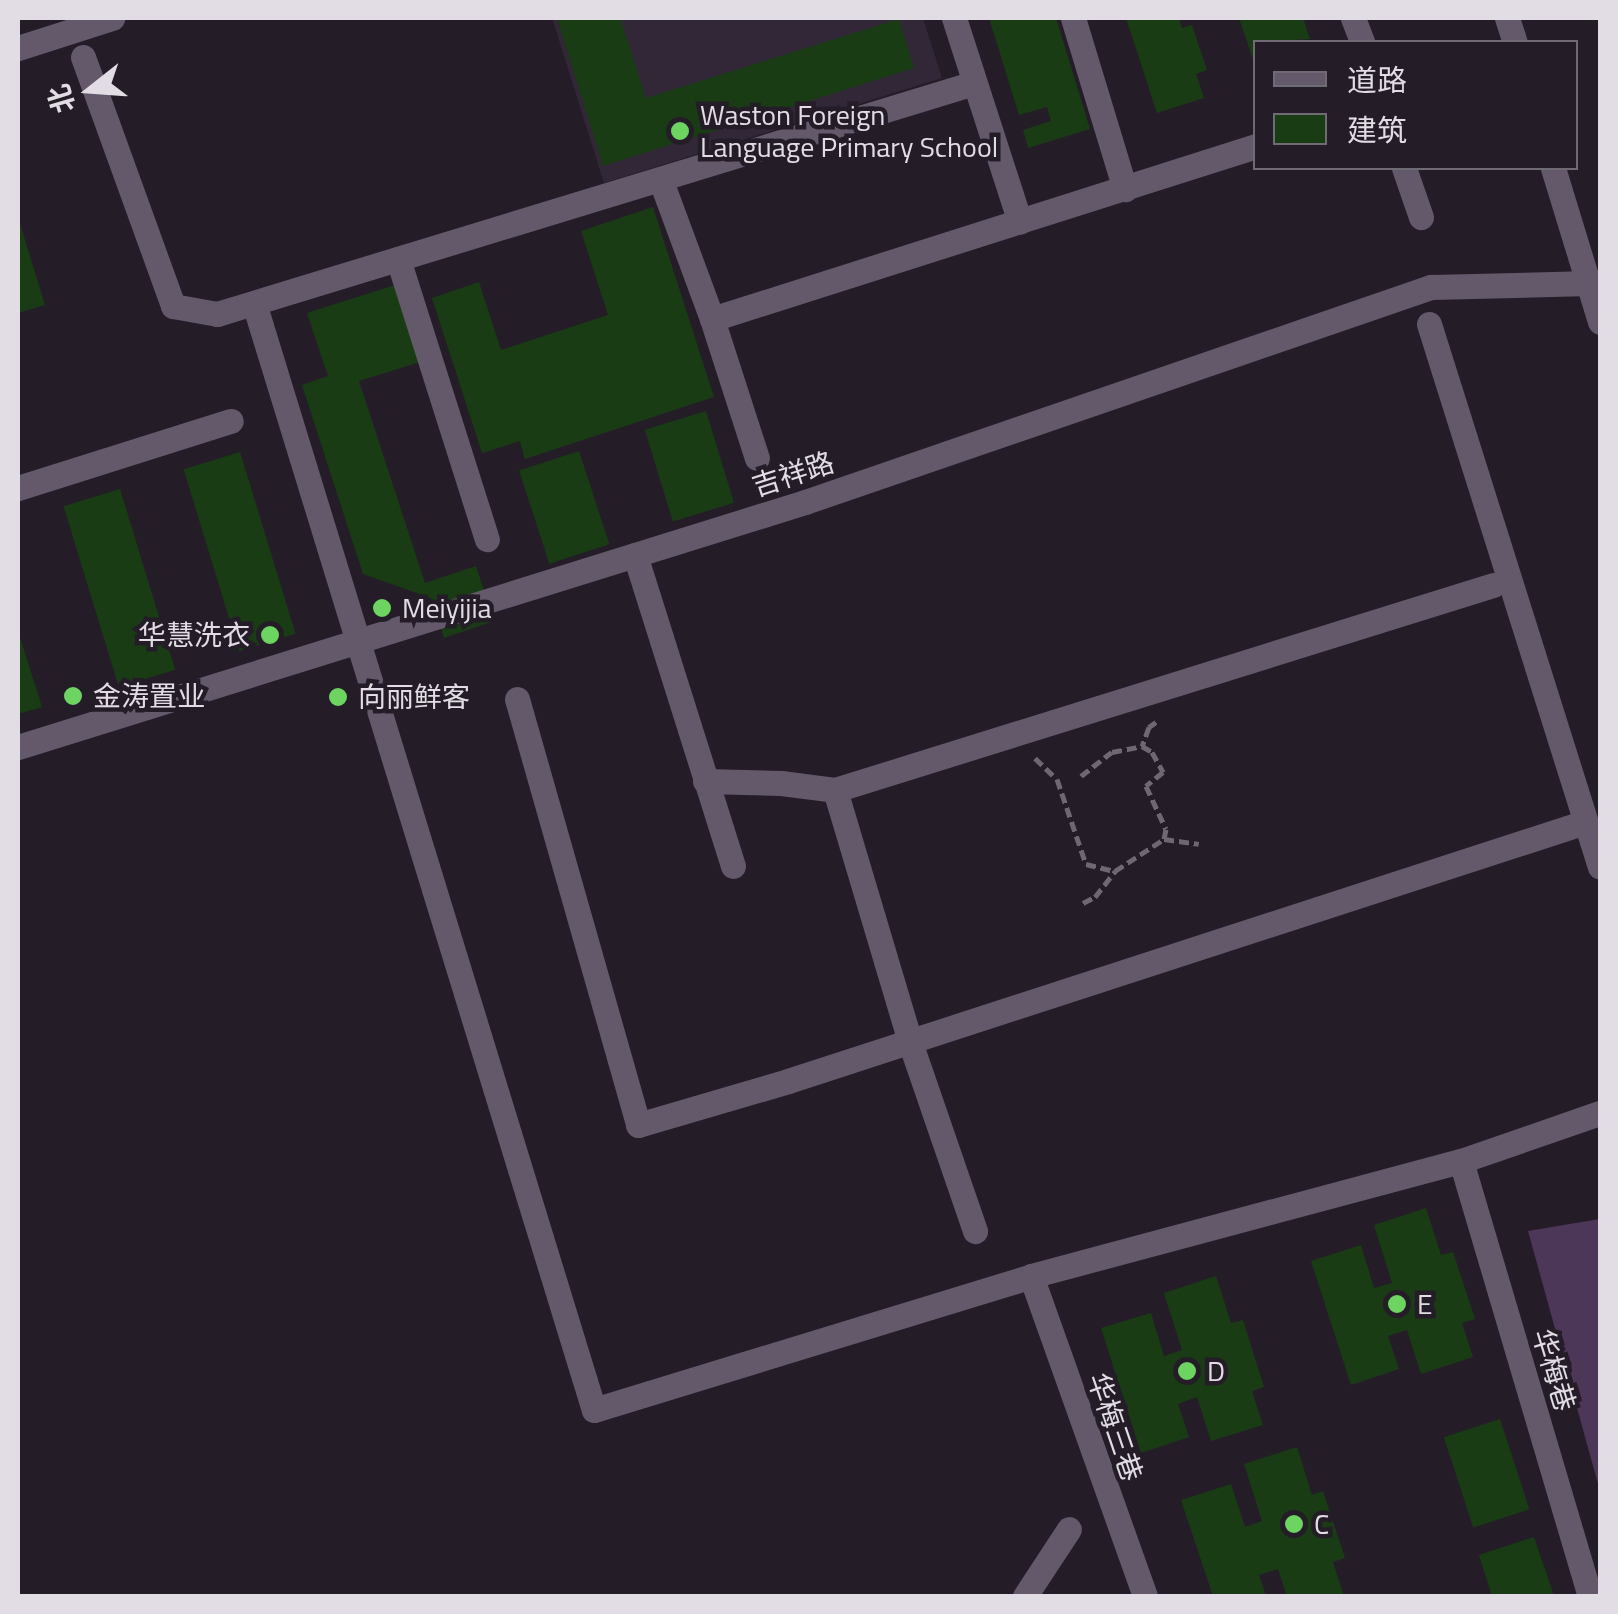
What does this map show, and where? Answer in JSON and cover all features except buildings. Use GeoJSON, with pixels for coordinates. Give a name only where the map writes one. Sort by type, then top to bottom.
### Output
{"type":"FeatureCollection","features":[{"type":"Feature","properties":{"kind":"street"},"geometry":{"type":"LineString","coordinates":[[18,48],[112,18]]}},
{"type":"Feature","properties":{"kind":"street"},"geometry":{"type":"LineString","coordinates":[[954,18],[1020,222]]}},
{"type":"Feature","properties":{"kind":"street"},"geometry":{"type":"LineString","coordinates":[[1073,18],[1124,189]]}},
{"type":"Feature","properties":{"kind":"street"},"geometry":{"type":"LineString","coordinates":[[83,57],[173,306],[217,314],[974,83]]}},
{"type":"Feature","properties":{"kind":"street"},"geometry":{"type":"LineString","coordinates":[[712,319],[1253,147]]}},
{"type":"Feature","properties":{"kind":"street"},"geometry":{"type":"LineString","coordinates":[[1405,170],[1421,217]]}},
{"type":"Feature","properties":{"kind":"street"},"geometry":{"type":"LineString","coordinates":[[1554,170],[1595,285],[1600,322]]}},
{"type":"Feature","properties":{"kind":"street"},"geometry":{"type":"LineString","coordinates":[[661,181],[757,458]]}},
{"type":"Feature","properties":{"kind":"street"},"geometry":{"type":"LineString","coordinates":[[398,259],[487,539]]}},
{"type":"Feature","properties":{"kind":"street","name":"吉祥路"},"geometry":{"type":"LineString","coordinates":[[18,747],[805,502],[1431,287],[1595,285]]}},
{"type":"Feature","properties":{"kind":"street"},"geometry":{"type":"LineString","coordinates":[[254,303],[594,1410],[1031,1276],[1461,1160],[1600,1113]]}},
{"type":"Feature","properties":{"kind":"street"},"geometry":{"type":"LineString","coordinates":[[1429,324],[1600,866]]}},
{"type":"Feature","properties":{"kind":"street"},"geometry":{"type":"LineString","coordinates":[[18,488],[231,421]]}},
{"type":"Feature","properties":{"kind":"street"},"geometry":{"type":"LineString","coordinates":[[635,556],[733,866]]}},
{"type":"Feature","properties":{"kind":"street"},"geometry":{"type":"LineString","coordinates":[[705,781],[781,782],[835,790],[1493,585]]}},
{"type":"Feature","properties":{"kind":"street"},"geometry":{"type":"LineString","coordinates":[[517,699],[638,1125],[910,1042],[1585,822]]}},
{"type":"Feature","properties":{"kind":"street"},"geometry":{"type":"LineString","coordinates":[[835,790],[910,1042],[975,1231]]}},
{"type":"Feature","properties":{"kind":"street","name":"华梅巷"},"geometry":{"type":"LineString","coordinates":[[1461,1160],[1590,1596]]}},
{"type":"Feature","properties":{"kind":"street","name":"华梅三巷"},"geometry":{"type":"LineString","coordinates":[[1031,1276],[1145,1596]]}},
{"type":"Feature","properties":{"kind":"street"},"geometry":{"type":"LineString","coordinates":[[1025,1596],[1069,1529]]}},
{"type":"Feature","properties":{"kind":"path"},"geometry":{"type":"LineString","coordinates":[[1142,746],[1156,722]]}},
{"type":"Feature","properties":{"kind":"path"},"geometry":{"type":"LineString","coordinates":[[1082,776],[1112,752],[1142,746],[1152,752],[1163,772],[1146,786],[1166,829],[1164,839]]}},
{"type":"Feature","properties":{"kind":"path"},"geometry":{"type":"LineString","coordinates":[[1035,758],[1058,779],[1086,864],[1115,871]]}},
{"type":"Feature","properties":{"kind":"path"},"geometry":{"type":"LineString","coordinates":[[1084,903],[1095,897],[1115,871],[1164,839],[1199,844]]}},
{"type":"Feature","properties":{"kind":"shaded area","name":"Waston Foreign Language Primary School"},"geometry":{"type":"Polygon","coordinates":[[[552,18],[923,18],[942,78],[604,183],[552,18]]]}},
{"type":"Feature","properties":{"kind":"shaded area"},"geometry":{"type":"Polygon","coordinates":[[[1600,1219],[1600,1491],[1528,1231],[1600,1219]]]}},
{"type":"Feature","properties":{"kind":"place","name":"Waston Foreign Language Primary School"},"geometry":{"type":"Point","coordinates":[680,131]}},
{"type":"Feature","properties":{"kind":"place","name":"Meiyijia"},"geometry":{"type":"Point","coordinates":[382,608]}},
{"type":"Feature","properties":{"kind":"place","name":"华慧洗衣"},"geometry":{"type":"Point","coordinates":[270,635]}},
{"type":"Feature","properties":{"kind":"place","name":"金涛置业"},"geometry":{"type":"Point","coordinates":[73,696]}},
{"type":"Feature","properties":{"kind":"place","name":"向丽鲜客"},"geometry":{"type":"Point","coordinates":[338,697]}},
{"type":"Feature","properties":{"kind":"place","name":"E"},"geometry":{"type":"Point","coordinates":[1397,1304]}},
{"type":"Feature","properties":{"kind":"place","name":"D"},"geometry":{"type":"Point","coordinates":[1187,1371]}},
{"type":"Feature","properties":{"kind":"place","name":"C"},"geometry":{"type":"Point","coordinates":[1294,1524]}}]}
